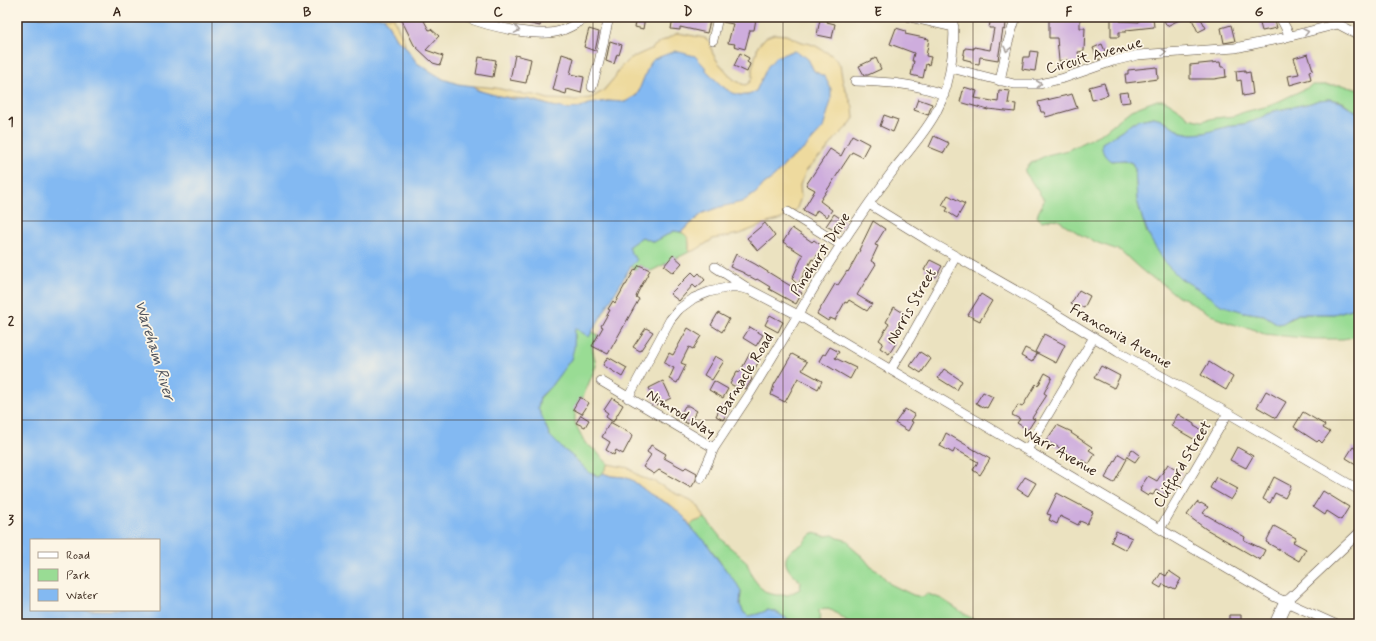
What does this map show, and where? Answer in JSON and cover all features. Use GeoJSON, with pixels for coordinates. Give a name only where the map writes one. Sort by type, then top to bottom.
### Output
{"type":"FeatureCollection","features":[{"type":"Feature","properties":{"kind":"street"},"geometry":{"type":"LineString","coordinates":[[466,17],[497,27],[546,34],[560,31],[588,17]]}},
{"type":"Feature","properties":{"kind":"street"},"geometry":{"type":"LineString","coordinates":[[592,87],[599,62],[608,17]]}},
{"type":"Feature","properties":{"kind":"street"},"geometry":{"type":"LineString","coordinates":[[713,40],[718,17]]}},
{"type":"Feature","properties":{"kind":"street"},"geometry":{"type":"LineString","coordinates":[[910,17],[954,27]]}},
{"type":"Feature","properties":{"kind":"street","name":"Pinehurst Drive"},"geometry":{"type":"LineString","coordinates":[[628,398],[670,320],[679,309],[694,298],[709,292],[736,287],[750,290],[798,315],[825,269],[869,204],[926,131],[936,113],[944,95],[951,68],[954,39],[952,17]]}},
{"type":"Feature","properties":{"kind":"street"},"geometry":{"type":"LineString","coordinates":[[1000,81],[1008,42],[1016,17]]}},
{"type":"Feature","properties":{"kind":"street"},"geometry":{"type":"LineString","coordinates":[[1280,17],[1290,36]]}},
{"type":"Feature","properties":{"kind":"street","name":"Circuit Avenue"},"geometry":{"type":"LineString","coordinates":[[951,68],[1000,81],[1025,85],[1040,84],[1138,55],[1228,49],[1338,24],[1359,35]]}},
{"type":"Feature","properties":{"kind":"street"},"geometry":{"type":"LineString","coordinates":[[855,81],[890,82],[930,89],[944,95]]}},
{"type":"Feature","properties":{"kind":"street","name":"Franconia Avenue"},"geometry":{"type":"LineString","coordinates":[[869,204],[929,241],[1359,490]]}},
{"type":"Feature","properties":{"kind":"street"},"geometry":{"type":"LineString","coordinates":[[788,212],[842,245]]}},
{"type":"Feature","properties":{"kind":"street","name":"Norris Street"},"geometry":{"type":"LineString","coordinates":[[891,369],[956,256]]}},
{"type":"Feature","properties":{"kind":"street"},"geometry":{"type":"LineString","coordinates":[[715,267],[750,290]]}},
{"type":"Feature","properties":{"kind":"street","name":"Warr Avenue"},"geometry":{"type":"LineString","coordinates":[[798,315],[1275,597],[1335,624]]}},
{"type":"Feature","properties":{"kind":"street","name":"Barnacle Road"},"geometry":{"type":"LineString","coordinates":[[714,448],[751,392],[798,315]]}},
{"type":"Feature","properties":{"kind":"street"},"geometry":{"type":"LineString","coordinates":[[1027,450],[1094,337]]}},
{"type":"Feature","properties":{"kind":"street","name":"Nimrod Way"},"geometry":{"type":"LineString","coordinates":[[601,381],[714,448],[701,478]]}},
{"type":"Feature","properties":{"kind":"street","name":"Clifford Street"},"geometry":{"type":"LineString","coordinates":[[1160,529],[1228,413]]}},
{"type":"Feature","properties":{"kind":"street"},"geometry":{"type":"LineString","coordinates":[[1276,624],[1286,602],[1359,533]]}},
{"type":"Feature","properties":{"kind":"green space"},"geometry":{"type":"Polygon","coordinates":[[[1313,85],[1342,85],[1359,90],[1359,112],[1355,111],[1343,102],[1330,99],[1319,100],[1274,111],[1254,121],[1243,124],[1233,125],[1204,133],[1192,134],[1181,132],[1161,119],[1154,117],[1131,123],[1122,131],[1102,143],[1111,161],[1124,160],[1132,163],[1135,169],[1137,200],[1147,233],[1180,278],[1244,312],[1264,315],[1278,324],[1291,319],[1298,314],[1334,314],[1359,307],[1359,336],[1343,339],[1313,339],[1264,334],[1250,328],[1235,325],[1219,319],[1186,299],[1177,296],[1159,281],[1150,277],[1121,251],[1081,235],[1058,220],[1053,219],[1042,221],[1037,217],[1044,200],[1025,172],[1031,163],[1047,155],[1068,150],[1102,133],[1131,110],[1157,100],[1163,100],[1177,108],[1189,118],[1202,121],[1234,116],[1269,106],[1313,85]]]}},
{"type":"Feature","properties":{"kind":"green space"},"geometry":{"type":"Polygon","coordinates":[[[674,231],[683,233],[688,237],[689,252],[651,271],[639,265],[636,270],[631,266],[637,260],[631,253],[628,246],[642,237],[654,242],[674,231]]]}},
{"type":"Feature","properties":{"kind":"green space"},"geometry":{"type":"Polygon","coordinates":[[[575,327],[589,336],[592,331],[598,335],[592,346],[596,366],[583,397],[577,405],[575,423],[585,443],[596,451],[608,464],[603,473],[598,476],[590,473],[550,436],[538,408],[540,398],[571,359],[575,337],[575,327]]]}},
{"type":"Feature","properties":{"kind":"green space"},"geometry":{"type":"Polygon","coordinates":[[[705,518],[725,543],[746,561],[753,578],[767,593],[788,595],[800,589],[801,582],[787,567],[786,558],[788,554],[794,548],[801,545],[813,533],[825,536],[833,535],[849,541],[851,547],[890,584],[913,595],[922,597],[927,594],[942,599],[980,624],[851,624],[833,611],[825,608],[819,610],[820,624],[796,624],[776,612],[768,610],[749,616],[744,613],[740,605],[741,591],[705,541],[695,533],[690,526],[694,522],[705,518]]]}},
{"type":"Feature","properties":{"kind":"sand"},"geometry":{"type":"Polygon","coordinates":[[[384,17],[394,17],[405,46],[396,39],[384,17]]]}},
{"type":"Feature","properties":{"kind":"sand"},"geometry":{"type":"Polygon","coordinates":[[[678,33],[705,38],[709,41],[713,54],[718,62],[733,79],[745,85],[749,83],[752,78],[752,69],[758,46],[766,37],[774,34],[786,35],[802,42],[814,45],[833,56],[840,65],[843,83],[853,107],[854,118],[822,156],[818,158],[806,171],[800,185],[801,197],[797,208],[793,213],[779,220],[767,223],[740,234],[713,239],[696,250],[689,252],[688,238],[681,232],[703,213],[756,193],[764,184],[774,177],[788,161],[804,149],[825,77],[814,71],[808,59],[768,66],[756,91],[748,95],[735,94],[729,91],[714,79],[705,67],[649,65],[641,87],[630,100],[621,103],[607,101],[573,109],[557,107],[526,99],[491,95],[484,93],[474,86],[496,88],[522,94],[535,95],[548,99],[575,100],[591,98],[603,91],[615,77],[620,68],[629,59],[651,49],[657,44],[678,33]]]}},
{"type":"Feature","properties":{"kind":"sand"},"geometry":{"type":"Polygon","coordinates":[[[608,464],[629,468],[640,477],[655,482],[674,493],[691,500],[698,506],[705,518],[694,522],[690,526],[684,517],[672,506],[650,494],[632,480],[603,473],[608,464]]]}},
{"type":"Feature","properties":{"kind":"water","name":"Wareham River"},"geometry":{"type":"Polygon","coordinates":[[[17,17],[384,17],[396,39],[405,46],[417,63],[443,79],[458,84],[474,86],[477,90],[491,94],[513,99],[527,99],[567,109],[608,101],[625,102],[637,95],[649,65],[654,59],[675,51],[695,56],[719,83],[729,91],[741,95],[749,95],[756,91],[768,66],[776,57],[794,51],[808,59],[814,71],[825,77],[831,89],[831,101],[823,128],[804,149],[788,161],[774,177],[764,184],[756,193],[742,202],[703,213],[681,232],[674,231],[654,242],[642,237],[629,246],[631,253],[637,260],[631,266],[589,337],[575,328],[574,348],[571,359],[551,386],[540,397],[538,408],[550,436],[590,473],[598,476],[603,473],[632,480],[650,494],[672,506],[684,517],[695,533],[705,541],[737,584],[741,591],[740,605],[744,613],[749,616],[768,610],[776,612],[796,624],[17,624],[17,17]]]}},
{"type":"Feature","properties":{"kind":"water"},"geometry":{"type":"Polygon","coordinates":[[[1330,99],[1343,103],[1359,112],[1359,307],[1334,314],[1298,314],[1283,323],[1278,324],[1264,315],[1244,312],[1221,305],[1180,278],[1166,264],[1151,240],[1143,221],[1137,200],[1135,169],[1132,163],[1124,160],[1111,161],[1104,153],[1102,143],[1122,131],[1131,123],[1154,117],[1161,119],[1181,132],[1192,134],[1204,133],[1254,121],[1274,111],[1319,100],[1330,99]]]}},
{"type":"Feature","properties":{"kind":"building"},"geometry":{"type":"Polygon","coordinates":[[[400,17],[422,17],[429,30],[431,29],[439,36],[426,50],[443,56],[440,65],[433,63],[414,45],[400,17]]]}},
{"type":"Feature","properties":{"kind":"building"},"geometry":{"type":"Polygon","coordinates":[[[516,17],[542,17],[540,26],[515,20],[516,17]]]}},
{"type":"Feature","properties":{"kind":"building"},"geometry":{"type":"Polygon","coordinates":[[[637,17],[645,17],[643,29],[635,27],[637,17]]]}},
{"type":"Feature","properties":{"kind":"building"},"geometry":{"type":"Polygon","coordinates":[[[673,17],[711,17],[707,33],[680,27],[680,30],[671,29],[673,17]]]}},
{"type":"Feature","properties":{"kind":"building"},"geometry":{"type":"Polygon","coordinates":[[[724,17],[746,17],[756,19],[754,30],[750,30],[745,49],[734,46],[735,44],[728,43],[733,24],[723,22],[724,17]]]}},
{"type":"Feature","properties":{"kind":"building"},"geometry":{"type":"Polygon","coordinates":[[[991,17],[1007,17],[1005,30],[1003,29],[998,60],[980,57],[979,64],[971,63],[971,61],[963,59],[965,48],[974,49],[974,47],[990,50],[994,28],[989,28],[991,17]]]}},
{"type":"Feature","properties":{"kind":"building"},"geometry":{"type":"Polygon","coordinates":[[[1111,17],[1121,17],[1120,21],[1139,22],[1138,17],[1153,17],[1154,27],[1126,30],[1126,32],[1119,32],[1119,37],[1111,37],[1111,17]]]}},
{"type":"Feature","properties":{"kind":"building"},"geometry":{"type":"Polygon","coordinates":[[[1162,17],[1185,17],[1167,26],[1162,17]]]}},
{"type":"Feature","properties":{"kind":"building"},"geometry":{"type":"Polygon","coordinates":[[[1191,17],[1200,17],[1206,28],[1198,32],[1191,17]]]}},
{"type":"Feature","properties":{"kind":"building"},"geometry":{"type":"Polygon","coordinates":[[[1266,17],[1274,17],[1277,28],[1262,31],[1259,20],[1266,19],[1266,17]]]}},
{"type":"Feature","properties":{"kind":"building"},"geometry":{"type":"Polygon","coordinates":[[[1080,18],[1080,28],[1085,28],[1084,51],[1078,52],[1081,66],[1070,68],[1069,60],[1059,61],[1057,38],[1049,38],[1049,19],[1080,18]]]}},
{"type":"Feature","properties":{"kind":"building"},"geometry":{"type":"Polygon","coordinates":[[[820,19],[828,20],[827,22],[835,24],[832,38],[817,35],[820,19]]]}},
{"type":"Feature","properties":{"kind":"building"},"geometry":{"type":"Polygon","coordinates":[[[1231,25],[1235,41],[1224,43],[1221,28],[1231,25]]]}},
{"type":"Feature","properties":{"kind":"building"},"geometry":{"type":"Polygon","coordinates":[[[896,28],[906,31],[905,34],[929,39],[926,56],[931,57],[929,65],[926,64],[923,78],[911,75],[914,53],[890,44],[896,28]]]}},
{"type":"Feature","properties":{"kind":"building"},"geometry":{"type":"Polygon","coordinates":[[[589,29],[599,32],[595,51],[584,47],[589,29]]]}},
{"type":"Feature","properties":{"kind":"building"},"geometry":{"type":"Polygon","coordinates":[[[610,41],[622,45],[614,64],[606,61],[610,41]]]}},
{"type":"Feature","properties":{"kind":"building"},"geometry":{"type":"Polygon","coordinates":[[[1102,44],[1107,56],[1098,60],[1093,48],[1102,44]]]}},
{"type":"Feature","properties":{"kind":"building"},"geometry":{"type":"Polygon","coordinates":[[[1030,51],[1038,52],[1035,71],[1022,69],[1024,57],[1029,57],[1030,51]]]}},
{"type":"Feature","properties":{"kind":"building"},"geometry":{"type":"Polygon","coordinates":[[[740,53],[749,58],[747,62],[750,64],[747,72],[734,66],[740,53]]]}},
{"type":"Feature","properties":{"kind":"building"},"geometry":{"type":"Polygon","coordinates":[[[562,54],[574,58],[570,74],[584,77],[581,93],[567,89],[566,94],[553,90],[562,54]]]}},
{"type":"Feature","properties":{"kind":"building"},"geometry":{"type":"Polygon","coordinates":[[[1308,54],[1313,70],[1309,71],[1311,79],[1290,85],[1288,76],[1299,74],[1294,58],[1308,54]]]}},
{"type":"Feature","properties":{"kind":"building"},"geometry":{"type":"Polygon","coordinates":[[[515,55],[531,59],[526,83],[510,80],[515,55]]]}},
{"type":"Feature","properties":{"kind":"building"},"geometry":{"type":"Polygon","coordinates":[[[479,57],[496,60],[493,77],[476,74],[479,57]]]}},
{"type":"Feature","properties":{"kind":"building"},"geometry":{"type":"Polygon","coordinates":[[[876,58],[881,69],[868,75],[864,75],[859,66],[876,58]]]}},
{"type":"Feature","properties":{"kind":"building"},"geometry":{"type":"Polygon","coordinates":[[[1220,62],[1221,67],[1225,67],[1226,77],[1214,79],[1190,79],[1190,65],[1220,62]]]}},
{"type":"Feature","properties":{"kind":"building"},"geometry":{"type":"Polygon","coordinates":[[[1157,67],[1158,79],[1126,83],[1125,74],[1128,74],[1128,70],[1157,67]]]}},
{"type":"Feature","properties":{"kind":"building"},"geometry":{"type":"Polygon","coordinates":[[[1245,70],[1245,73],[1250,72],[1253,94],[1243,96],[1241,80],[1237,81],[1236,71],[1245,70]]]}},
{"type":"Feature","properties":{"kind":"building"},"geometry":{"type":"Polygon","coordinates":[[[1104,83],[1108,95],[1092,100],[1089,87],[1104,83]]]}},
{"type":"Feature","properties":{"kind":"building"},"geometry":{"type":"Polygon","coordinates":[[[964,87],[977,91],[975,98],[998,102],[999,90],[1010,91],[1008,103],[1016,104],[1015,112],[988,110],[960,102],[964,87]]]}},
{"type":"Feature","properties":{"kind":"building"},"geometry":{"type":"Polygon","coordinates":[[[1128,92],[1130,102],[1121,103],[1119,93],[1128,92]]]}},
{"type":"Feature","properties":{"kind":"building"},"geometry":{"type":"Polygon","coordinates":[[[1072,94],[1077,108],[1046,117],[1044,112],[1041,112],[1038,102],[1072,94]]]}},
{"type":"Feature","properties":{"kind":"building"},"geometry":{"type":"Polygon","coordinates":[[[918,99],[932,104],[928,115],[914,110],[918,99]]]}},
{"type":"Feature","properties":{"kind":"building"},"geometry":{"type":"Polygon","coordinates":[[[884,115],[898,120],[893,132],[880,126],[884,115]]]}},
{"type":"Feature","properties":{"kind":"building"},"geometry":{"type":"Polygon","coordinates":[[[852,135],[869,144],[862,157],[852,152],[820,201],[832,210],[827,217],[817,210],[814,216],[803,210],[815,190],[806,185],[830,149],[841,156],[852,135]]]}},
{"type":"Feature","properties":{"kind":"building"},"geometry":{"type":"Polygon","coordinates":[[[934,136],[949,143],[944,153],[929,147],[934,136]]]}},
{"type":"Feature","properties":{"kind":"building"},"geometry":{"type":"Polygon","coordinates":[[[948,195],[965,204],[957,218],[946,211],[948,208],[942,205],[948,195]]]}},
{"type":"Feature","properties":{"kind":"building"},"geometry":{"type":"Polygon","coordinates":[[[834,214],[846,222],[840,231],[836,228],[834,230],[826,226],[834,214]]]}},
{"type":"Feature","properties":{"kind":"building"},"geometry":{"type":"Polygon","coordinates":[[[873,221],[885,229],[875,245],[878,246],[871,261],[876,264],[857,295],[872,304],[867,311],[849,300],[847,303],[845,302],[835,320],[830,318],[828,321],[817,314],[835,284],[838,285],[847,271],[848,272],[873,221]]]}},
{"type":"Feature","properties":{"kind":"building"},"geometry":{"type":"Polygon","coordinates":[[[765,223],[775,236],[758,251],[747,238],[765,223]]]}},
{"type":"Feature","properties":{"kind":"building"},"geometry":{"type":"Polygon","coordinates":[[[792,228],[812,242],[814,240],[823,247],[814,260],[812,259],[798,285],[792,279],[803,255],[783,242],[792,228]]]}},
{"type":"Feature","properties":{"kind":"building"},"geometry":{"type":"Polygon","coordinates":[[[736,254],[802,293],[796,304],[769,289],[770,287],[757,279],[756,280],[730,267],[736,254]]]}},
{"type":"Feature","properties":{"kind":"building"},"geometry":{"type":"Polygon","coordinates":[[[673,255],[682,263],[673,273],[664,266],[673,255]]]}},
{"type":"Feature","properties":{"kind":"building"},"geometry":{"type":"Polygon","coordinates":[[[930,260],[942,266],[936,277],[924,270],[930,260]]]}},
{"type":"Feature","properties":{"kind":"building"},"geometry":{"type":"Polygon","coordinates":[[[639,265],[650,270],[636,297],[639,299],[608,354],[592,346],[603,327],[601,326],[610,310],[608,309],[613,301],[615,303],[635,269],[636,270],[639,265]]]}},
{"type":"Feature","properties":{"kind":"building"},"geometry":{"type":"Polygon","coordinates":[[[692,272],[696,276],[699,273],[705,280],[696,288],[693,285],[679,301],[670,294],[692,272]]]}},
{"type":"Feature","properties":{"kind":"building"},"geometry":{"type":"Polygon","coordinates":[[[1079,290],[1090,296],[1084,308],[1080,306],[1079,308],[1071,304],[1079,290]]]}},
{"type":"Feature","properties":{"kind":"building"},"geometry":{"type":"Polygon","coordinates":[[[981,294],[992,301],[980,321],[968,315],[981,294]]]}},
{"type":"Feature","properties":{"kind":"building"},"geometry":{"type":"Polygon","coordinates":[[[894,307],[905,314],[890,340],[896,343],[889,354],[880,348],[883,343],[879,340],[889,324],[886,322],[894,307]]]}},
{"type":"Feature","properties":{"kind":"building"},"geometry":{"type":"Polygon","coordinates":[[[718,313],[729,319],[722,332],[711,325],[718,313]]]}},
{"type":"Feature","properties":{"kind":"building"},"geometry":{"type":"Polygon","coordinates":[[[770,315],[783,322],[778,332],[765,325],[770,315]]]}},
{"type":"Feature","properties":{"kind":"building"},"geometry":{"type":"Polygon","coordinates":[[[750,327],[763,335],[756,346],[743,338],[750,327]]]}},
{"type":"Feature","properties":{"kind":"building"},"geometry":{"type":"Polygon","coordinates":[[[646,328],[653,332],[640,351],[633,347],[646,328]]]}},
{"type":"Feature","properties":{"kind":"building"},"geometry":{"type":"Polygon","coordinates":[[[688,328],[701,336],[693,349],[689,347],[681,363],[686,365],[677,383],[669,379],[674,368],[664,363],[669,353],[673,355],[688,328]]]}},
{"type":"Feature","properties":{"kind":"building"},"geometry":{"type":"Polygon","coordinates":[[[1044,334],[1065,345],[1056,363],[1035,352],[1044,334]]]}},
{"type":"Feature","properties":{"kind":"building"},"geometry":{"type":"Polygon","coordinates":[[[830,347],[839,352],[835,358],[856,368],[850,379],[819,361],[830,347]]]}},
{"type":"Feature","properties":{"kind":"building"},"geometry":{"type":"Polygon","coordinates":[[[1025,348],[1037,354],[1032,362],[1021,356],[1025,348]]]}},
{"type":"Feature","properties":{"kind":"building"},"geometry":{"type":"Polygon","coordinates":[[[920,352],[931,359],[921,373],[910,366],[920,352]]]}},
{"type":"Feature","properties":{"kind":"building"},"geometry":{"type":"Polygon","coordinates":[[[750,353],[760,359],[750,378],[752,379],[746,389],[740,386],[738,388],[730,384],[737,371],[740,372],[750,353]]]}},
{"type":"Feature","properties":{"kind":"building"},"geometry":{"type":"Polygon","coordinates":[[[792,354],[807,362],[802,370],[822,381],[818,389],[798,378],[785,402],[771,395],[774,385],[792,354]]]}},
{"type":"Feature","properties":{"kind":"building"},"geometry":{"type":"Polygon","coordinates":[[[715,356],[724,361],[712,380],[704,375],[715,356]]]}},
{"type":"Feature","properties":{"kind":"building"},"geometry":{"type":"Polygon","coordinates":[[[608,357],[627,368],[622,377],[603,365],[608,357]]]}},
{"type":"Feature","properties":{"kind":"building"},"geometry":{"type":"Polygon","coordinates":[[[1209,362],[1233,377],[1226,390],[1201,375],[1209,362]]]}},
{"type":"Feature","properties":{"kind":"building"},"geometry":{"type":"Polygon","coordinates":[[[1101,366],[1120,376],[1114,388],[1094,378],[1101,366]]]}},
{"type":"Feature","properties":{"kind":"building"},"geometry":{"type":"Polygon","coordinates":[[[944,369],[962,381],[957,390],[938,378],[944,369]]]}},
{"type":"Feature","properties":{"kind":"building"},"geometry":{"type":"Polygon","coordinates":[[[1045,373],[1052,377],[1044,393],[1047,395],[1032,418],[1035,419],[1028,430],[1017,423],[1020,419],[1012,415],[1018,405],[1022,407],[1036,384],[1038,386],[1045,373]]]}},
{"type":"Feature","properties":{"kind":"building"},"geometry":{"type":"Polygon","coordinates":[[[663,381],[671,398],[657,405],[649,388],[663,381]]]}},
{"type":"Feature","properties":{"kind":"building"},"geometry":{"type":"Polygon","coordinates":[[[714,381],[728,389],[723,398],[709,390],[714,381]]]}},
{"type":"Feature","properties":{"kind":"building"},"geometry":{"type":"Polygon","coordinates":[[[1266,391],[1286,402],[1276,418],[1257,407],[1266,391]]]}},
{"type":"Feature","properties":{"kind":"building"},"geometry":{"type":"Polygon","coordinates":[[[983,392],[993,397],[987,408],[984,408],[976,403],[983,392]]]}},
{"type":"Feature","properties":{"kind":"building"},"geometry":{"type":"Polygon","coordinates":[[[580,397],[589,403],[582,414],[573,409],[580,397]]]}},
{"type":"Feature","properties":{"kind":"building"},"geometry":{"type":"Polygon","coordinates":[[[612,398],[623,405],[613,422],[606,417],[608,413],[604,410],[612,398]]]}},
{"type":"Feature","properties":{"kind":"building"},"geometry":{"type":"Polygon","coordinates":[[[722,405],[729,409],[723,420],[716,416],[722,405]]]}},
{"type":"Feature","properties":{"kind":"building"},"geometry":{"type":"Polygon","coordinates":[[[685,406],[689,406],[697,411],[688,424],[678,418],[685,406]]]}},
{"type":"Feature","properties":{"kind":"building"},"geometry":{"type":"Polygon","coordinates":[[[905,409],[915,415],[911,421],[913,422],[908,431],[895,423],[905,409]]]}},
{"type":"Feature","properties":{"kind":"building"},"geometry":{"type":"Polygon","coordinates":[[[1303,412],[1325,425],[1323,428],[1330,432],[1322,443],[1319,440],[1317,442],[1294,427],[1303,412]]]}},
{"type":"Feature","properties":{"kind":"building"},"geometry":{"type":"Polygon","coordinates":[[[1178,414],[1203,431],[1197,441],[1171,426],[1178,414]]]}},
{"type":"Feature","properties":{"kind":"building"},"geometry":{"type":"Polygon","coordinates":[[[581,415],[589,420],[585,427],[576,423],[581,415]]]}},
{"type":"Feature","properties":{"kind":"building"},"geometry":{"type":"Polygon","coordinates":[[[610,422],[633,435],[623,454],[616,450],[614,455],[606,450],[610,442],[602,437],[610,422]]]}},
{"type":"Feature","properties":{"kind":"building"},"geometry":{"type":"Polygon","coordinates":[[[1057,425],[1072,432],[1071,433],[1092,447],[1089,450],[1095,454],[1089,464],[1082,460],[1081,462],[1046,441],[1057,425]]]}},
{"type":"Feature","properties":{"kind":"building"},"geometry":{"type":"Polygon","coordinates":[[[946,433],[990,459],[980,475],[973,470],[978,462],[955,449],[953,453],[940,446],[946,433]]]}},
{"type":"Feature","properties":{"kind":"building"},"geometry":{"type":"Polygon","coordinates":[[[651,445],[666,454],[664,458],[684,469],[686,467],[697,473],[696,480],[691,488],[659,470],[654,474],[643,467],[651,455],[647,452],[651,445]]]}},
{"type":"Feature","properties":{"kind":"building"},"geometry":{"type":"Polygon","coordinates":[[[1237,447],[1253,456],[1246,468],[1230,460],[1237,447]]]}},
{"type":"Feature","properties":{"kind":"building"},"geometry":{"type":"Polygon","coordinates":[[[1353,447],[1359,451],[1359,466],[1346,458],[1353,447]]]}},
{"type":"Feature","properties":{"kind":"building"},"geometry":{"type":"Polygon","coordinates":[[[1132,449],[1140,455],[1135,462],[1127,457],[1132,449]]]}},
{"type":"Feature","properties":{"kind":"building"},"geometry":{"type":"Polygon","coordinates":[[[1119,454],[1127,459],[1114,483],[1105,478],[1119,454]]]}},
{"type":"Feature","properties":{"kind":"building"},"geometry":{"type":"Polygon","coordinates":[[[1168,464],[1182,473],[1167,497],[1156,490],[1153,495],[1150,494],[1148,496],[1140,491],[1140,488],[1148,476],[1157,481],[1168,464]]]}},
{"type":"Feature","properties":{"kind":"building"},"geometry":{"type":"Polygon","coordinates":[[[1025,477],[1036,483],[1028,496],[1017,489],[1025,477]]]}},
{"type":"Feature","properties":{"kind":"building"},"geometry":{"type":"Polygon","coordinates":[[[1216,477],[1238,489],[1231,500],[1210,488],[1216,477]]]}},
{"type":"Feature","properties":{"kind":"building"},"geometry":{"type":"Polygon","coordinates":[[[1274,477],[1291,486],[1285,498],[1275,493],[1270,503],[1263,499],[1274,477]]]}},
{"type":"Feature","properties":{"kind":"building"},"geometry":{"type":"Polygon","coordinates":[[[1323,491],[1349,507],[1341,520],[1327,511],[1325,515],[1313,507],[1323,491]]]}},
{"type":"Feature","properties":{"kind":"building"},"geometry":{"type":"Polygon","coordinates":[[[1057,493],[1093,512],[1087,524],[1080,521],[1078,525],[1060,516],[1057,524],[1049,520],[1051,515],[1047,514],[1057,493]]]}},
{"type":"Feature","properties":{"kind":"building"},"geometry":{"type":"Polygon","coordinates":[[[1197,502],[1208,507],[1203,513],[1245,537],[1244,540],[1265,550],[1260,560],[1206,529],[1187,515],[1197,502]]]}},
{"type":"Feature","properties":{"kind":"building"},"geometry":{"type":"Polygon","coordinates":[[[1274,526],[1296,538],[1293,542],[1306,549],[1299,561],[1266,542],[1274,526]]]}},
{"type":"Feature","properties":{"kind":"building"},"geometry":{"type":"Polygon","coordinates":[[[1116,531],[1132,538],[1126,550],[1111,542],[1116,531]]]}},
{"type":"Feature","properties":{"kind":"building"},"geometry":{"type":"Polygon","coordinates":[[[1169,571],[1181,579],[1175,589],[1163,584],[1161,588],[1154,584],[1161,573],[1166,576],[1169,571]]]}},
{"type":"Feature","properties":{"kind":"building"},"geometry":{"type":"Polygon","coordinates":[[[1229,615],[1241,615],[1241,624],[1229,624],[1229,615]]]}}]}
